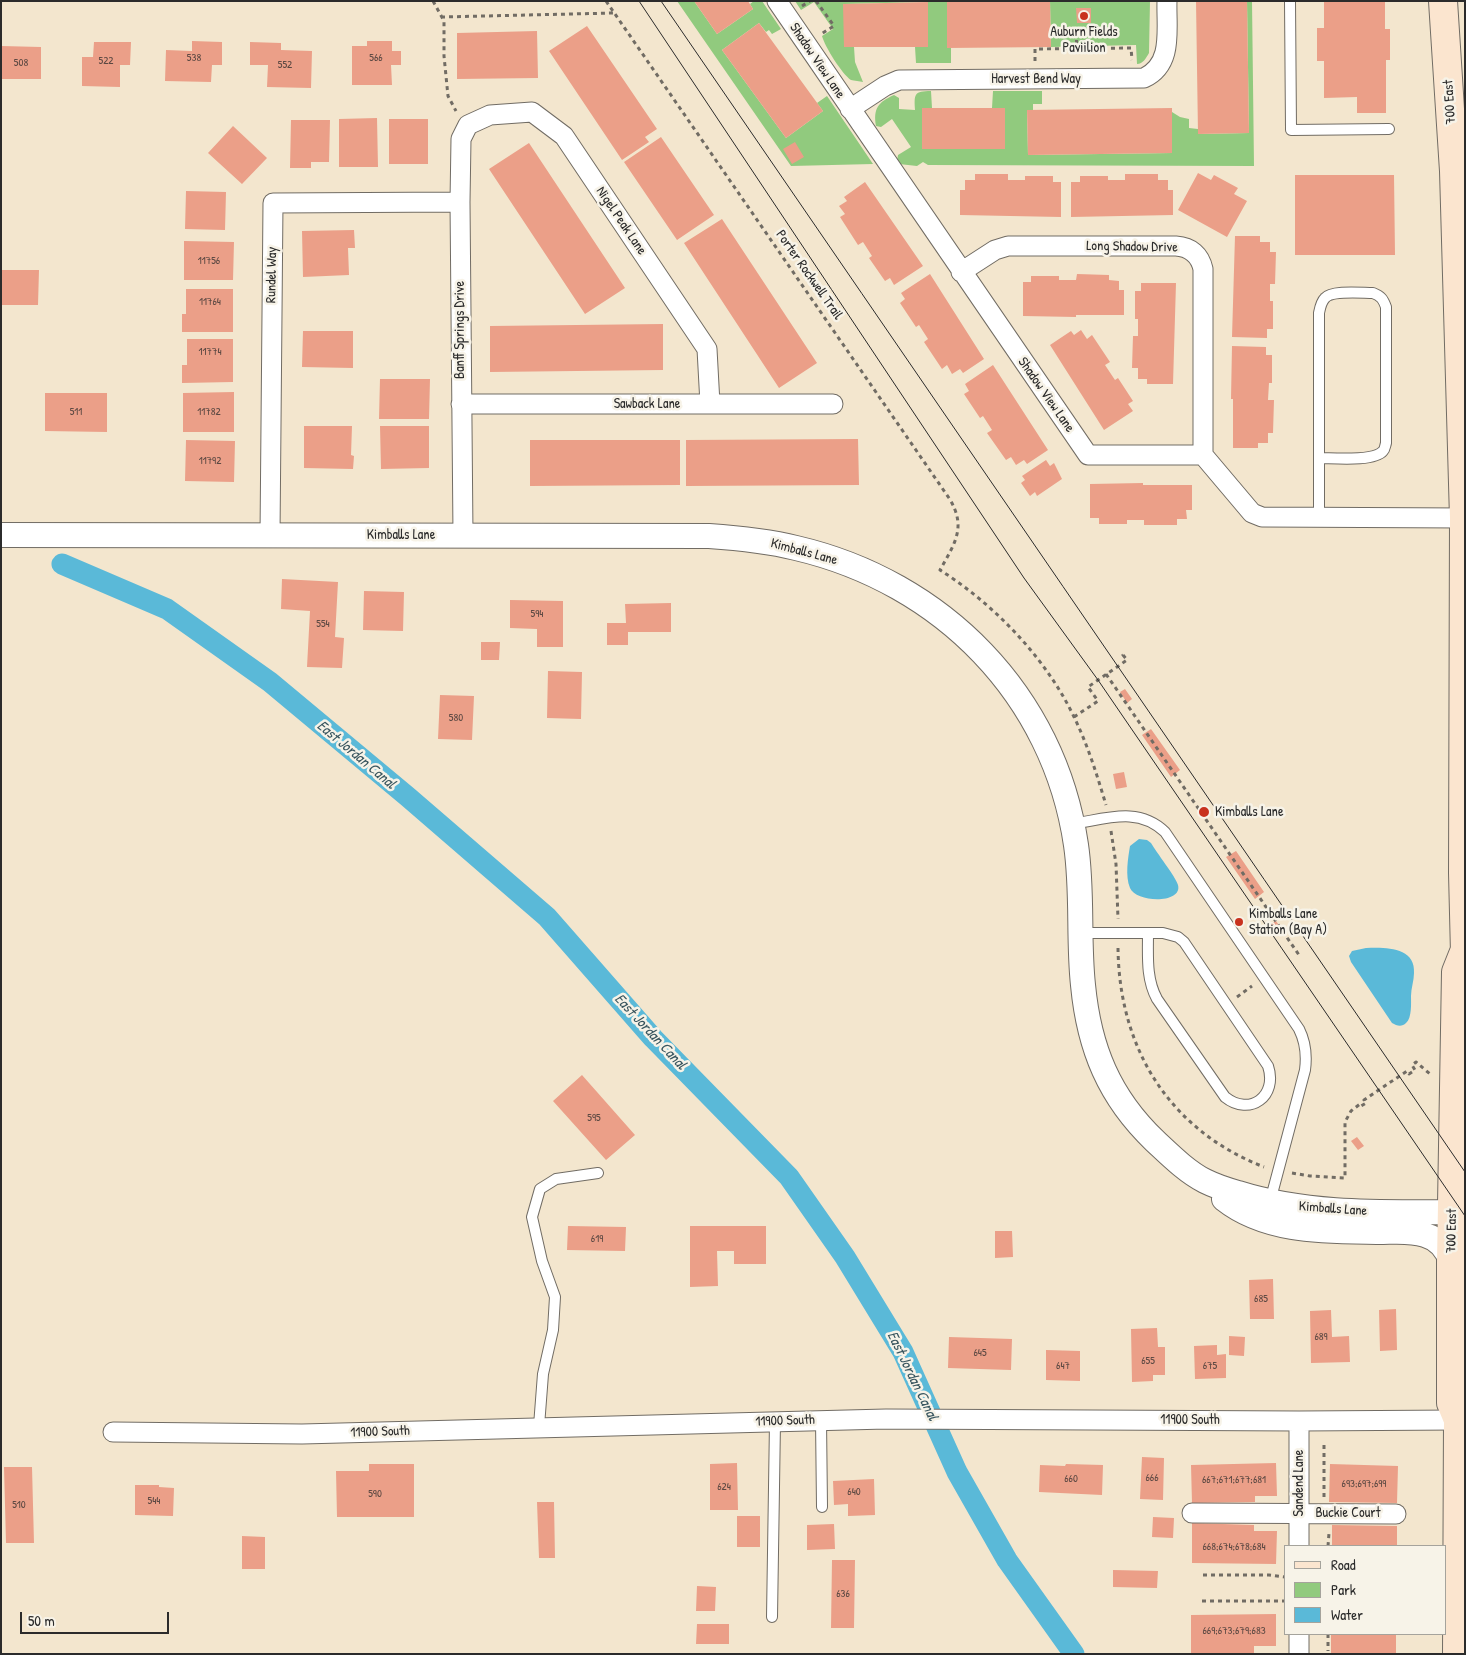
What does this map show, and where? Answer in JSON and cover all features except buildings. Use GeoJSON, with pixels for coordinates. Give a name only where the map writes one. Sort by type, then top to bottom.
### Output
{"type":"FeatureCollection","features":[{"type":"Feature","properties":{"kind":"main road","name":"700 East"},"geometry":{"type":"LineString","coordinates":[[1443,1],[1454,171],[1464,533],[1465,952],[1456,972],[1458,1205],[1451,1262],[1451,1403],[1461,1414],[1461,1612],[1457,1654]]}},
{"type":"Feature","properties":{"kind":"street","name":"Shadow View Lane"},"geometry":{"type":"LineString","coordinates":[[777,1],[1088,456],[1203,455]]}},
{"type":"Feature","properties":{"kind":"street","name":"Harvest Bend Way"},"geometry":{"type":"LineString","coordinates":[[850,109],[890,83],[899,80],[1144,78],[1156,72],[1164,58],[1167,1]]}},
{"type":"Feature","properties":{"kind":"street","name":"Nigel Peak Lane"},"geometry":{"type":"LineString","coordinates":[[468,125],[490,116],[532,112],[564,136],[707,349],[710,404]]}},
{"type":"Feature","properties":{"kind":"street","name":"Banff Springs Drive"},"geometry":{"type":"LineString","coordinates":[[463,535],[460,202],[461,139],[468,125]]}},
{"type":"Feature","properties":{"kind":"street","name":"Rundel Way"},"geometry":{"type":"LineString","coordinates":[[270,535],[272,202],[460,202]]}},
{"type":"Feature","properties":{"kind":"street","name":"Long Shadow Drive"},"geometry":{"type":"LineString","coordinates":[[961,272],[996,250],[1008,246],[1176,246],[1192,250],[1199,258],[1203,270],[1203,455]]}},
{"type":"Feature","properties":{"kind":"street","name":"Sawback Lane"},"geometry":{"type":"LineString","coordinates":[[461,404],[833,404]]}},
{"type":"Feature","properties":{"kind":"street"},"geometry":{"type":"LineString","coordinates":[[1203,455],[1252,512],[1262,518],[1319,518],[1464,533]]}},
{"type":"Feature","properties":{"kind":"street","name":"Kimballs Lane"},"geometry":{"type":"LineString","coordinates":[[1,536],[678,535],[741,539],[798,548],[860,569],[884,580],[930,606],[970,639],[992,662],[1027,711],[1053,762],[1061,782],[1072,824],[1079,868],[1083,986],[1092,1037],[1109,1082],[1118,1099],[1144,1130],[1204,1181],[1254,1198],[1283,1205],[1350,1211],[1458,1205]]}},
{"type":"Feature","properties":{"kind":"street"},"geometry":{"type":"LineString","coordinates":[[1204,1181],[1227,1201],[1247,1213],[1268,1221],[1322,1230],[1424,1234],[1439,1242],[1448,1254],[1451,1262]]}},
{"type":"Feature","properties":{"kind":"street","name":"Kimballs Lane"},"geometry":{"type":"LineString","coordinates":[[1204,1181],[1242,1190],[1272,1194],[1458,1205]]}},
{"type":"Feature","properties":{"kind":"street","name":"11900 South"},"geometry":{"type":"LineString","coordinates":[[113,1432],[302,1434],[539,1426],[886,1418],[912,1420],[1300,1420],[1461,1414]]}},
{"type":"Feature","properties":{"kind":"street","name":"Sandend Lane"},"geometry":{"type":"LineString","coordinates":[[1299,1545],[1300,1420]]}},
{"type":"Feature","properties":{"kind":"street","name":"Buckie Court"},"geometry":{"type":"LineString","coordinates":[[1192,1513],[1396,1514]]}},
{"type":"Feature","properties":{"kind":"street"},"geometry":{"type":"LineString","coordinates":[[1299,1635],[1299,1654]]}},
{"type":"Feature","properties":{"kind":"lane"},"geometry":{"type":"LineString","coordinates":[[1290,1],[1291,130],[1389,129]]}},
{"type":"Feature","properties":{"kind":"lane"},"geometry":{"type":"LineString","coordinates":[[1319,458],[1368,458],[1383,451],[1386,443],[1386,307],[1384,300],[1379,295],[1373,293],[1332,293],[1325,296],[1321,303],[1319,313],[1319,458],[1319,518]]}},
{"type":"Feature","properties":{"kind":"lane"},"geometry":{"type":"LineString","coordinates":[[1072,824],[1128,816],[1145,818],[1159,826],[1165,832],[1299,1029],[1306,1046],[1307,1058],[1272,1194]]}},
{"type":"Feature","properties":{"kind":"lane"},"geometry":{"type":"LineString","coordinates":[[1081,933],[1148,933],[1171,934],[1184,942],[1268,1066],[1270,1083],[1268,1091],[1262,1098],[1247,1105],[1239,1105],[1225,1097],[1157,999],[1149,977],[1148,933]]}},
{"type":"Feature","properties":{"kind":"lane"},"geometry":{"type":"LineString","coordinates":[[539,1426],[543,1374],[553,1330],[555,1298],[542,1261],[532,1217],[540,1189],[556,1179],[598,1174]]}},
{"type":"Feature","properties":{"kind":"lane"},"geometry":{"type":"LineString","coordinates":[[821,1420],[822,1507]]}},
{"type":"Feature","properties":{"kind":"lane"},"geometry":{"type":"LineString","coordinates":[[772,1617],[775,1422]]}},
{"type":"Feature","properties":{"kind":"path"},"geometry":{"type":"LineString","coordinates":[[433,1],[444,21],[444,56],[448,96],[457,112],[468,125]]}},
{"type":"Feature","properties":{"kind":"path","name":"Porter Rockwell Trail"},"geometry":{"type":"LineString","coordinates":[[606,1],[954,506],[959,523],[958,534],[955,544],[940,570],[979,598],[1012,630],[1049,676],[1074,717],[1098,701],[1088,687],[1106,674]]}},
{"type":"Feature","properties":{"kind":"path"},"geometry":{"type":"LineString","coordinates":[[816,1],[834,26],[821,34],[818,39]]}},
{"type":"Feature","properties":{"kind":"path"},"geometry":{"type":"LineString","coordinates":[[441,17],[614,13]]}},
{"type":"Feature","properties":{"kind":"path"},"geometry":{"type":"LineString","coordinates":[[1076,32],[1076,49]]}},
{"type":"Feature","properties":{"kind":"path"},"geometry":{"type":"LineString","coordinates":[[1035,68],[1035,50],[1131,48],[1133,63]]}},
{"type":"Feature","properties":{"kind":"path"},"geometry":{"type":"LineString","coordinates":[[1126,653],[1123,655],[1127,660],[1106,674],[1299,955]]}},
{"type":"Feature","properties":{"kind":"path"},"geometry":{"type":"LineString","coordinates":[[1345,1178],[1345,1128],[1350,1111],[1360,1104],[1361,1106],[1366,1103],[1364,1100],[1407,1071],[1409,1074],[1415,1070],[1412,1065],[1416,1062]]}},
{"type":"Feature","properties":{"kind":"path"},"geometry":{"type":"LineString","coordinates":[[1324,1445],[1324,1500]]}},
{"type":"Feature","properties":{"kind":"path"},"geometry":{"type":"LineString","coordinates":[[1328,1545],[1329,1527]]}},
{"type":"Feature","properties":{"kind":"path"},"geometry":{"type":"LineString","coordinates":[[1203,1575],[1269,1575],[1284,1577]]}},
{"type":"Feature","properties":{"kind":"path"},"geometry":{"type":"LineString","coordinates":[[1202,1601],[1284,1601]]}},
{"type":"Feature","properties":{"kind":"path"},"geometry":{"type":"LineString","coordinates":[[1328,1635],[1328,1651]]}},
{"type":"Feature","properties":{"kind":"green space"},"geometry":{"type":"Polygon","coordinates":[[[677,1],[694,1],[717,34],[753,9],[750,4],[754,1],[762,1],[781,29],[772,34],[769,30],[766,32],[759,23],[722,50],[786,138],[823,111],[817,103],[827,96],[873,164],[791,166],[677,1]]]}},
{"type":"Feature","properties":{"kind":"green space"},"geometry":{"type":"Polygon","coordinates":[[[795,1],[947,1],[947,47],[951,47],[951,63],[916,63],[915,47],[928,46],[927,2],[845,4],[844,47],[854,47],[855,62],[863,82],[851,80],[830,53],[824,41],[822,36],[833,29],[814,2],[801,10],[795,1]]]}},
{"type":"Feature","properties":{"kind":"green space"},"geometry":{"type":"Polygon","coordinates":[[[1050,1],[1150,1],[1149,53],[1143,62],[1137,64],[1136,45],[1051,47],[1050,1]]]}},
{"type":"Feature","properties":{"kind":"green space"},"geometry":{"type":"Polygon","coordinates":[[[1247,1],[1252,1],[1254,166],[928,165],[923,162],[917,166],[899,164],[897,161],[898,155],[911,147],[892,119],[881,127],[876,126],[876,111],[884,100],[894,95],[899,98],[899,109],[915,110],[916,94],[931,91],[932,108],[922,108],[922,149],[1004,149],[1005,108],[992,108],[993,91],[1042,91],[1042,104],[1033,104],[1033,110],[1027,110],[1028,155],[1172,153],[1172,112],[1180,117],[1189,119],[1189,128],[1198,129],[1198,134],[1249,133],[1247,1]]]}},
{"type":"Feature","properties":{"kind":"water"},"geometry":{"type":"Polygon","coordinates":[[[1139,839],[1147,840],[1151,843],[1174,876],[1178,885],[1178,891],[1173,896],[1149,899],[1134,893],[1130,888],[1127,873],[1130,846],[1139,839]]]}},
{"type":"Feature","properties":{"kind":"water"},"geometry":{"type":"Polygon","coordinates":[[[1366,948],[1398,950],[1405,953],[1413,964],[1414,976],[1410,1014],[1408,1021],[1403,1025],[1392,1023],[1351,962],[1349,956],[1352,951],[1366,948]]]}},
{"type":"Feature","properties":{"kind":"waterway","name":"East Jordan Canal"},"geometry":{"type":"LineString","coordinates":[[62,564],[167,609],[270,682],[408,797],[547,917],[653,1038],[789,1177],[845,1257],[903,1352],[957,1472],[1007,1560],[1074,1654]]}},
{"type":"Feature","properties":{"kind":"tram line"},"geometry":{"type":"LineString","coordinates":[[639,1],[1024,578],[1098,680],[1465,1216]]}},
{"type":"Feature","properties":{"kind":"tram line"},"geometry":{"type":"LineString","coordinates":[[661,1],[1465,1172]]}},
{"type":"Feature","properties":{"kind":"place","name":"Auburn Fields Paviilion"},"geometry":{"type":"Point","coordinates":[1084,16]}},
{"type":"Feature","properties":{"kind":"place","name":"Kimballs Lane"},"geometry":{"type":"Point","coordinates":[1204,812]}},
{"type":"Feature","properties":{"kind":"place","name":"Kimballs Lane Station (Bay A)"},"geometry":{"type":"Point","coordinates":[1239,922]}}]}
